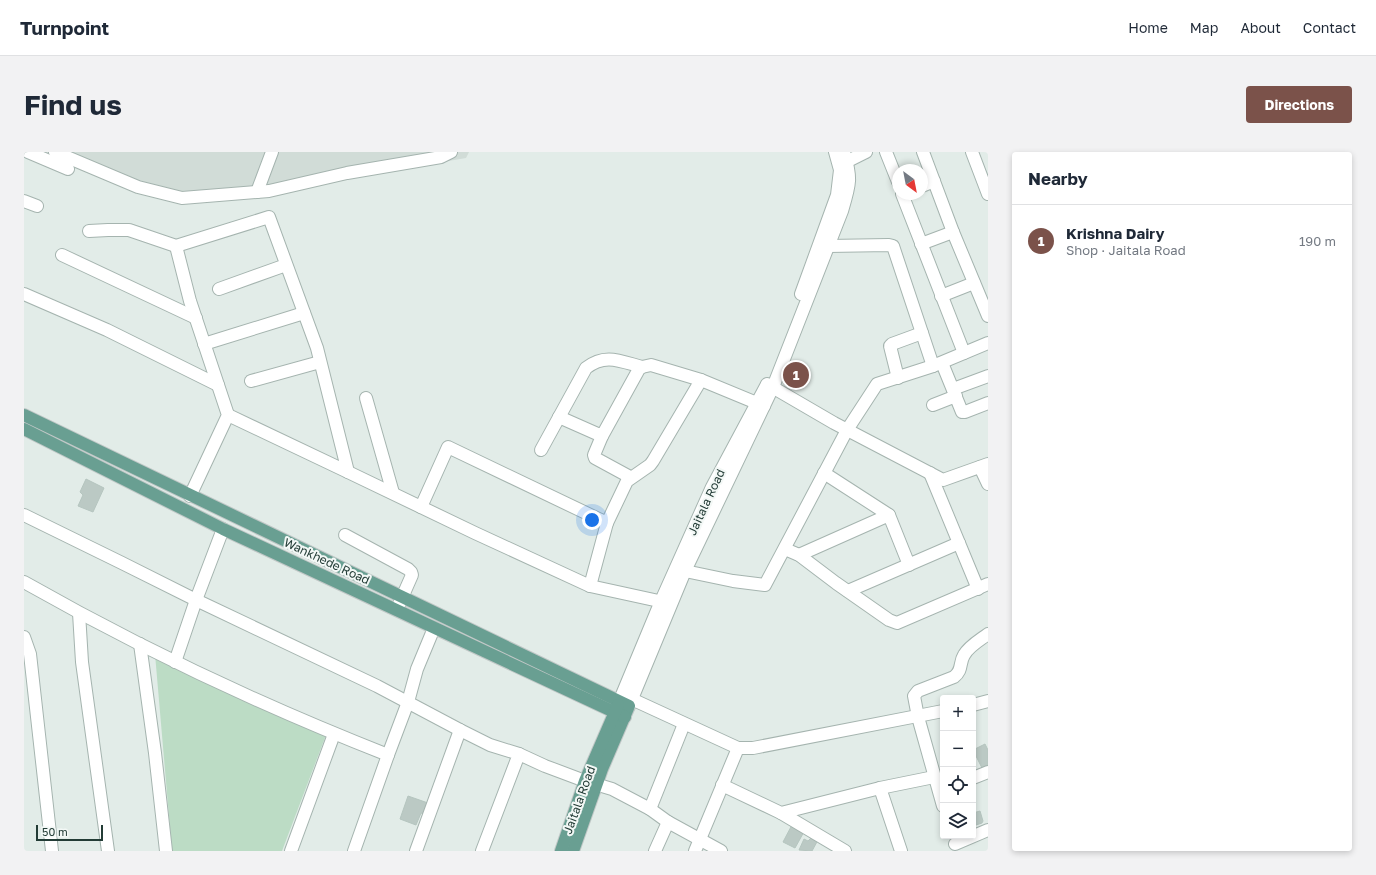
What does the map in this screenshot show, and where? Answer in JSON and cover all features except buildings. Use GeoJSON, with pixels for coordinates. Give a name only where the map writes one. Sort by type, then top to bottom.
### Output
{"type":"FeatureCollection","features":[{"type":"Feature","properties":{"kind":"main road","name":"Wankhede Road"},"geometry":{"type":"LineString","coordinates":[[24,415],[624,705]]}},
{"type":"Feature","properties":{"kind":"main road","name":"Wankhede Road"},"geometry":{"type":"LineString","coordinates":[[24,429],[223,529],[397,609],[434,628],[624,705]]}},
{"type":"Feature","properties":{"kind":"main road","name":"Jaitala Road"},"geometry":{"type":"LineString","coordinates":[[561,851],[585,781],[624,705]]}},
{"type":"Feature","properties":{"kind":"main road","name":"Jaitala Road"},"geometry":{"type":"LineString","coordinates":[[573,851],[624,705]]}},
{"type":"Feature","properties":{"kind":"street"},"geometry":{"type":"LineString","coordinates":[[28,152],[68,169]]}},
{"type":"Feature","properties":{"kind":"street"},"geometry":{"type":"LineString","coordinates":[[55,152],[138,187],[182,198],[269,191],[347,173],[441,157],[452,152]]}},
{"type":"Feature","properties":{"kind":"street"},"geometry":{"type":"LineString","coordinates":[[257,192],[272,152]]}},
{"type":"Feature","properties":{"kind":"street","name":"Jaitala Road"},"geometry":{"type":"LineString","coordinates":[[666,602],[684,571],[770,386],[842,211],[850,186],[850,176],[843,160],[835,152]]}},
{"type":"Feature","properties":{"kind":"street"},"geometry":{"type":"LineString","coordinates":[[843,160],[866,152]]}},
{"type":"Feature","properties":{"kind":"street"},"geometry":{"type":"LineString","coordinates":[[886,152],[892,167]]}},
{"type":"Feature","properties":{"kind":"street"},"geometry":{"type":"LineString","coordinates":[[923,152],[953,232],[988,316]]}},
{"type":"Feature","properties":{"kind":"street"},"geometry":{"type":"LineString","coordinates":[[972,152],[988,194]]}},
{"type":"Feature","properties":{"kind":"street","name":"Jaitala Road"},"geometry":{"type":"LineString","coordinates":[[770,386],[837,195],[843,160]]}},
{"type":"Feature","properties":{"kind":"street"},"geometry":{"type":"LineString","coordinates":[[928,184],[934,181]]}},
{"type":"Feature","properties":{"kind":"street"},"geometry":{"type":"LineString","coordinates":[[24,200],[37,206]]}},
{"type":"Feature","properties":{"kind":"street"},"geometry":{"type":"LineString","coordinates":[[904,200],[964,353]]}},
{"type":"Feature","properties":{"kind":"street"},"geometry":{"type":"LineString","coordinates":[[89,231],[129,230],[176,246],[269,216],[317,348],[348,472]]}},
{"type":"Feature","properties":{"kind":"street"},"geometry":{"type":"LineString","coordinates":[[922,244],[953,232]]}},
{"type":"Feature","properties":{"kind":"street"},"geometry":{"type":"LineString","coordinates":[[176,246],[196,318],[228,415],[190,496]]}},
{"type":"Feature","properties":{"kind":"street"},"geometry":{"type":"LineString","coordinates":[[828,246],[894,246],[922,333],[964,412],[988,404]]}},
{"type":"Feature","properties":{"kind":"street"},"geometry":{"type":"LineString","coordinates":[[62,255],[196,318]]}},
{"type":"Feature","properties":{"kind":"street"},"geometry":{"type":"LineString","coordinates":[[219,289],[286,265]]}},
{"type":"Feature","properties":{"kind":"street"},"geometry":{"type":"LineString","coordinates":[[941,296],[974,283]]}},
{"type":"Feature","properties":{"kind":"street"},"geometry":{"type":"LineString","coordinates":[[24,294],[107,330],[218,385]]}},
{"type":"Feature","properties":{"kind":"street"},"geometry":{"type":"LineString","coordinates":[[204,344],[304,313]]}},
{"type":"Feature","properties":{"kind":"street"},"geometry":{"type":"LineString","coordinates":[[898,378],[890,346],[922,333]]}},
{"type":"Feature","properties":{"kind":"street"},"geometry":{"type":"LineString","coordinates":[[684,571],[733,581],[765,585],[847,430],[877,384],[938,365],[964,353],[987,346]]}},
{"type":"Feature","properties":{"kind":"street"},"geometry":{"type":"LineString","coordinates":[[541,450],[586,368],[598,360],[611,359],[642,367],[651,365],[701,380],[761,405]]}},
{"type":"Feature","properties":{"kind":"street"},"geometry":{"type":"LineString","coordinates":[[251,381],[320,362]]}},
{"type":"Feature","properties":{"kind":"street"},"geometry":{"type":"LineString","coordinates":[[630,477],[594,458],[594,455],[602,436],[639,369],[642,367]]}},
{"type":"Feature","properties":{"kind":"street"},"geometry":{"type":"LineString","coordinates":[[934,405],[988,376]]}},
{"type":"Feature","properties":{"kind":"street"},"geometry":{"type":"LineString","coordinates":[[590,586],[607,523],[626,481],[647,467],[653,461],[701,380]]}},
{"type":"Feature","properties":{"kind":"street"},"geometry":{"type":"LineString","coordinates":[[770,386],[847,430],[943,480],[984,465],[988,484]]}},
{"type":"Feature","properties":{"kind":"street"},"geometry":{"type":"LineString","coordinates":[[366,398],[393,494]]}},
{"type":"Feature","properties":{"kind":"street","name":"Jaitala Road"},"geometry":{"type":"LineString","coordinates":[[624,705],[712,487],[761,405]]}},
{"type":"Feature","properties":{"kind":"street"},"geometry":{"type":"LineString","coordinates":[[228,415],[590,586],[666,602]]}},
{"type":"Feature","properties":{"kind":"street"},"geometry":{"type":"LineString","coordinates":[[559,417],[602,436]]}},
{"type":"Feature","properties":{"kind":"street"},"geometry":{"type":"LineString","coordinates":[[421,507],[448,447],[607,523]]}},
{"type":"Feature","properties":{"kind":"street"},"geometry":{"type":"LineString","coordinates":[[785,549],[799,555],[848,592],[889,620],[897,623],[983,586],[959,543],[930,473]]}},
{"type":"Feature","properties":{"kind":"street"},"geometry":{"type":"LineString","coordinates":[[824,474],[889,515],[909,565]]}},
{"type":"Feature","properties":{"kind":"street"},"geometry":{"type":"LineString","coordinates":[[24,515],[196,600],[328,662],[490,745],[519,754],[545,766],[585,781],[612,789],[650,809],[697,845],[721,851]]}},
{"type":"Feature","properties":{"kind":"street"},"geometry":{"type":"LineString","coordinates":[[799,555],[889,515]]}},
{"type":"Feature","properties":{"kind":"street"},"geometry":{"type":"LineString","coordinates":[[175,662],[196,600],[223,529]]}},
{"type":"Feature","properties":{"kind":"street"},"geometry":{"type":"LineString","coordinates":[[345,535],[411,572],[412,576],[397,609]]}},
{"type":"Feature","properties":{"kind":"street"},"geometry":{"type":"LineString","coordinates":[[848,592],[959,543]]}},
{"type":"Feature","properties":{"kind":"street"},"geometry":{"type":"LineString","coordinates":[[24,582],[79,613],[175,662],[334,734],[388,755]]}},
{"type":"Feature","properties":{"kind":"street"},"geometry":{"type":"LineString","coordinates":[[79,613],[82,662],[108,851]]}},
{"type":"Feature","properties":{"kind":"street"},"geometry":{"type":"LineString","coordinates":[[354,851],[408,702],[417,669],[434,628]]}},
{"type":"Feature","properties":{"kind":"street"},"geometry":{"type":"LineString","coordinates":[[942,803],[938,783],[918,717],[914,696],[918,691],[958,674],[964,653],[988,634]]}},
{"type":"Feature","properties":{"kind":"street"},"geometry":{"type":"LineString","coordinates":[[24,637],[30,654],[52,851]]}},
{"type":"Feature","properties":{"kind":"street"},"geometry":{"type":"LineString","coordinates":[[140,644],[155,753],[166,851]]}},
{"type":"Feature","properties":{"kind":"street"},"geometry":{"type":"LineString","coordinates":[[976,703],[988,701]]}},
{"type":"Feature","properties":{"kind":"street"},"geometry":{"type":"LineString","coordinates":[[624,705],[684,724],[738,748],[753,748],[940,712]]}},
{"type":"Feature","properties":{"kind":"street"},"geometry":{"type":"LineString","coordinates":[[650,809],[684,724]]}},
{"type":"Feature","properties":{"kind":"street"},"geometry":{"type":"LineString","coordinates":[[416,851],[460,730]]}},
{"type":"Feature","properties":{"kind":"street"},"geometry":{"type":"LineString","coordinates":[[291,851],[334,734]]}},
{"type":"Feature","properties":{"kind":"street"},"geometry":{"type":"LineString","coordinates":[[697,845],[738,748]]}},
{"type":"Feature","properties":{"kind":"street"},"geometry":{"type":"LineString","coordinates":[[482,851],[519,754]]}},
{"type":"Feature","properties":{"kind":"street"},"geometry":{"type":"LineString","coordinates":[[976,777],[988,772]]}},
{"type":"Feature","properties":{"kind":"street"},"geometry":{"type":"LineString","coordinates":[[781,813],[880,788],[938,783]]}},
{"type":"Feature","properties":{"kind":"street"},"geometry":{"type":"LineString","coordinates":[[722,785],[781,813],[845,851]]}},
{"type":"Feature","properties":{"kind":"street"},"geometry":{"type":"LineString","coordinates":[[880,788],[901,851]]}},
{"type":"Feature","properties":{"kind":"street"},"geometry":{"type":"LineString","coordinates":[[655,851],[668,822]]}},
{"type":"Feature","properties":{"kind":"street"},"geometry":{"type":"LineString","coordinates":[[954,846],[988,830]]}},
{"type":"Feature","properties":{"kind":"shaded area"},"geometry":{"type":"Polygon","coordinates":[[[39,152],[469,152],[466,158],[337,180],[262,198],[182,203],[145,195],[39,152]]]}},
{"type":"Feature","properties":{"kind":"green space"},"geometry":{"type":"Polygon","coordinates":[[[155,654],[326,735],[282,851],[172,851],[155,654]]]}},
{"type":"Feature","properties":{"kind":"place","name":"Krishna Dairy"},"geometry":{"type":"Point","coordinates":[796,375]}}]}
